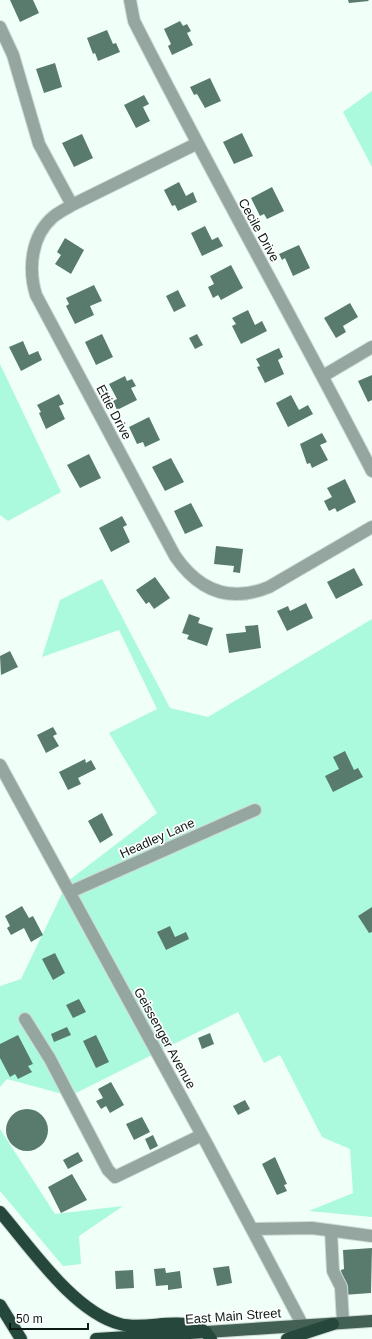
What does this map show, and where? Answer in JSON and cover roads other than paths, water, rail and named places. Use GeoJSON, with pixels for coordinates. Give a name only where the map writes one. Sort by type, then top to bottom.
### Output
{"type":"FeatureCollection","features":[{"type":"Feature","properties":{"kind":"highway"},"geometry":{"type":"LineString","coordinates":[[0,1212],[74,1298],[93,1313],[120,1324],[134,1327],[190,1324],[209,1336]]}},
{"type":"Feature","properties":{"kind":"highway"},"geometry":{"type":"LineString","coordinates":[[0,1306],[21,1339]]}},
{"type":"Feature","properties":{"kind":"highway"},"geometry":{"type":"LineString","coordinates":[[287,1339],[338,1323]]}},
{"type":"Feature","properties":{"kind":"highway","name":"East Main Street"},"geometry":{"type":"LineString","coordinates":[[96,1339],[209,1336]]}},
{"type":"Feature","properties":{"kind":"main road","name":"East Main Street"},"geometry":{"type":"LineString","coordinates":[[209,1336],[303,1326],[372,1321]]}},
{"type":"Feature","properties":{"kind":"street","name":"Cecile Drive"},"geometry":{"type":"LineString","coordinates":[[130,0],[134,21],[196,144],[323,376],[372,470]]}},
{"type":"Feature","properties":{"kind":"street"},"geometry":{"type":"LineString","coordinates":[[0,27],[13,55],[39,144],[72,205]]}},
{"type":"Feature","properties":{"kind":"street","name":"Ettie Drive"},"geometry":{"type":"LineString","coordinates":[[196,144],[72,205],[53,217],[43,229],[32,254],[32,284],[36,295],[175,556],[183,568],[206,586],[218,592],[229,594],[256,592],[269,587],[372,527]]}},
{"type":"Feature","properties":{"kind":"street"},"geometry":{"type":"LineString","coordinates":[[323,376],[372,347]]}},
{"type":"Feature","properties":{"kind":"street","name":"Geissenger Avenue"},"geometry":{"type":"LineString","coordinates":[[0,765],[202,1135],[303,1326]]}},
{"type":"Feature","properties":{"kind":"street","name":"Headley Lane"},"geometry":{"type":"LineString","coordinates":[[70,892],[255,810]]}},
{"type":"Feature","properties":{"kind":"street"},"geometry":{"type":"LineString","coordinates":[[25,1019],[50,1059],[108,1170],[115,1176],[202,1135]]}},
{"type":"Feature","properties":{"kind":"street"},"geometry":{"type":"LineString","coordinates":[[252,1229],[312,1228],[372,1236]]}},
{"type":"Feature","properties":{"kind":"street"},"geometry":{"type":"LineString","coordinates":[[331,1230],[333,1271],[341,1287],[338,1323]]}}]}
